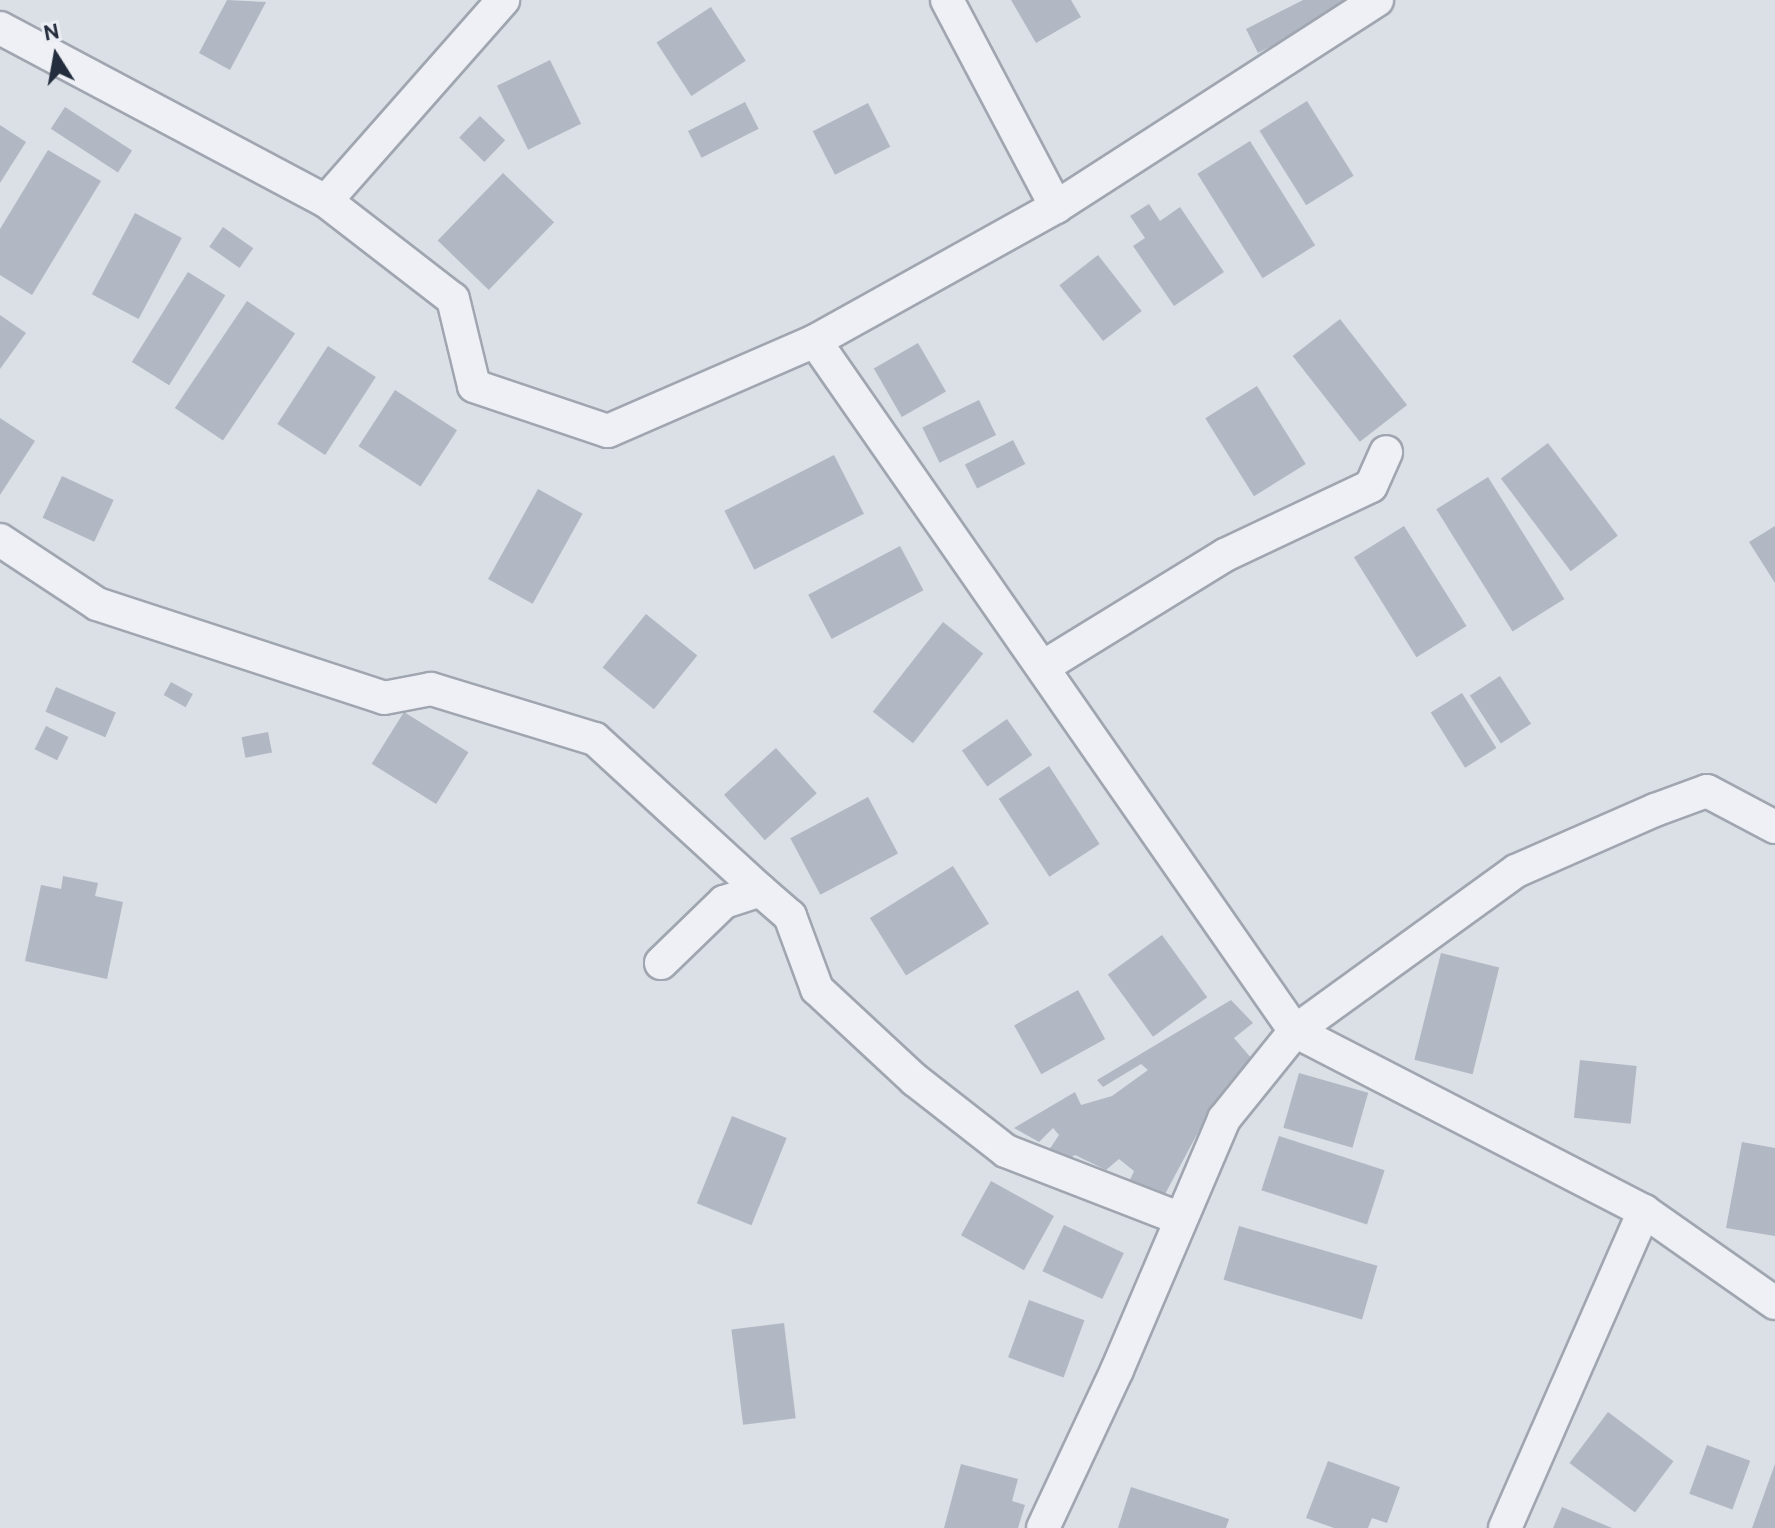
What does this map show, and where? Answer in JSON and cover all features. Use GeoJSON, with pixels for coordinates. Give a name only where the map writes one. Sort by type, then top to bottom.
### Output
{"type":"FeatureCollection","features":[{"type":"Feature","properties":{"kind":"street"},"geometry":{"type":"LineString","coordinates":[[326,201],[503,0]]}},
{"type":"Feature","properties":{"kind":"street"},"geometry":{"type":"LineString","coordinates":[[947,0],[1056,207]]}},
{"type":"Feature","properties":{"kind":"street"},"geometry":{"type":"LineString","coordinates":[[0,28],[326,201],[453,299],[474,386],[608,431],[815,341],[1056,207],[1377,0]]}},
{"type":"Feature","properties":{"kind":"street"},"geometry":{"type":"LineString","coordinates":[[815,341],[1295,1031],[1644,1211],[1775,1303]]}},
{"type":"Feature","properties":{"kind":"street"},"geometry":{"type":"LineString","coordinates":[[1043,667],[1225,555],[1371,486],[1386,452]]}},
{"type":"Feature","properties":{"kind":"street"},"geometry":{"type":"LineString","coordinates":[[0,540],[97,604],[384,698],[431,689],[595,739],[790,916],[817,989],[927,1089],[1006,1151],[1179,1218]]}},
{"type":"Feature","properties":{"kind":"street"},"geometry":{"type":"LineString","coordinates":[[1043,1528],[1117,1370],[1179,1218],[1224,1119],[1295,1031],[1516,871],[1655,810],[1707,791],[1775,827]]}},
{"type":"Feature","properties":{"kind":"street"},"geometry":{"type":"LineString","coordinates":[[661,963],[724,902],[760,890]]}},
{"type":"Feature","properties":{"kind":"street"},"geometry":{"type":"LineString","coordinates":[[1505,1528],[1644,1211]]}},
{"type":"Feature","properties":{"kind":"building"},"geometry":{"type":"Polygon","coordinates":[[[227,0],[266,2],[230,70],[199,53],[227,0]]]}},
{"type":"Feature","properties":{"kind":"building"},"geometry":{"type":"Polygon","coordinates":[[[1011,0],[1071,0],[1081,17],[1036,43],[1011,0]]]}},
{"type":"Feature","properties":{"kind":"building"},"geometry":{"type":"Polygon","coordinates":[[[1303,0],[1364,0],[1258,53],[1246,29],[1303,0]]]}},
{"type":"Feature","properties":{"kind":"building"},"geometry":{"type":"Polygon","coordinates":[[[711,7],[746,61],[691,96],[656,42],[711,7]]]}},
{"type":"Feature","properties":{"kind":"building"},"geometry":{"type":"Polygon","coordinates":[[[550,60],[581,124],[528,150],[497,86],[550,60]]]}},
{"type":"Feature","properties":{"kind":"building"},"geometry":{"type":"Polygon","coordinates":[[[1307,101],[1354,176],[1306,205],[1260,131],[1307,101]]]}},
{"type":"Feature","properties":{"kind":"building"},"geometry":{"type":"Polygon","coordinates":[[[745,102],[759,129],[702,158],[688,131],[745,102]]]}},
{"type":"Feature","properties":{"kind":"building"},"geometry":{"type":"Polygon","coordinates":[[[868,103],[890,147],[835,175],[813,131],[868,103]]]}},
{"type":"Feature","properties":{"kind":"building"},"geometry":{"type":"Polygon","coordinates":[[[65,107],[132,151],[118,172],[51,129],[65,107]]]}},
{"type":"Feature","properties":{"kind":"building"},"geometry":{"type":"Polygon","coordinates":[[[480,116],[505,140],[484,162],[459,138],[480,116]]]}},
{"type":"Feature","properties":{"kind":"building"},"geometry":{"type":"Polygon","coordinates":[[[0,125],[26,142],[0,183],[0,125]]]}},
{"type":"Feature","properties":{"kind":"building"},"geometry":{"type":"Polygon","coordinates":[[[1250,141],[1315,245],[1263,278],[1197,174],[1250,141]]]}},
{"type":"Feature","properties":{"kind":"building"},"geometry":{"type":"Polygon","coordinates":[[[48,150],[101,181],[32,295],[0,275],[0,229],[48,150]]]}},
{"type":"Feature","properties":{"kind":"building"},"geometry":{"type":"Polygon","coordinates":[[[503,173],[554,222],[489,290],[438,241],[503,173]]]}},
{"type":"Feature","properties":{"kind":"building"},"geometry":{"type":"Polygon","coordinates":[[[1149,204],[1160,221],[1180,207],[1224,272],[1174,306],[1133,246],[1145,238],[1130,216],[1149,204]]]}},
{"type":"Feature","properties":{"kind":"building"},"geometry":{"type":"Polygon","coordinates":[[[135,213],[182,238],[139,319],[92,294],[135,213]]]}},
{"type":"Feature","properties":{"kind":"building"},"geometry":{"type":"Polygon","coordinates":[[[223,227],[253,248],[240,268],[209,247],[223,227]]]}},
{"type":"Feature","properties":{"kind":"building"},"geometry":{"type":"Polygon","coordinates":[[[1098,255],[1142,311],[1103,341],[1059,285],[1098,255]]]}},
{"type":"Feature","properties":{"kind":"building"},"geometry":{"type":"Polygon","coordinates":[[[188,272],[225,295],[169,385],[132,362],[188,272]]]}},
{"type":"Feature","properties":{"kind":"building"},"geometry":{"type":"Polygon","coordinates":[[[247,301],[295,333],[223,440],[175,408],[247,301]]]}},
{"type":"Feature","properties":{"kind":"building"},"geometry":{"type":"Polygon","coordinates":[[[0,315],[26,333],[0,369],[0,315]]]}},
{"type":"Feature","properties":{"kind":"building"},"geometry":{"type":"Polygon","coordinates":[[[1340,319],[1407,405],[1360,442],[1293,356],[1340,319]]]}},
{"type":"Feature","properties":{"kind":"building"},"geometry":{"type":"Polygon","coordinates":[[[918,343],[946,391],[902,417],[874,368],[918,343]]]}},
{"type":"Feature","properties":{"kind":"building"},"geometry":{"type":"Polygon","coordinates":[[[328,346],[376,377],[325,455],[277,424],[328,346]]]}},
{"type":"Feature","properties":{"kind":"building"},"geometry":{"type":"Polygon","coordinates":[[[1257,386],[1306,464],[1254,496],[1205,418],[1257,386]]]}},
{"type":"Feature","properties":{"kind":"building"},"geometry":{"type":"Polygon","coordinates":[[[395,390],[457,430],[421,486],[359,446],[395,390]]]}},
{"type":"Feature","properties":{"kind":"building"},"geometry":{"type":"Polygon","coordinates":[[[979,400],[996,435],[939,463],[922,428],[979,400]]]}},
{"type":"Feature","properties":{"kind":"building"},"geometry":{"type":"Polygon","coordinates":[[[0,418],[35,441],[0,495],[0,418]]]}},
{"type":"Feature","properties":{"kind":"building"},"geometry":{"type":"Polygon","coordinates":[[[1013,440],[1025,464],[977,489],[965,465],[1013,440]]]}},
{"type":"Feature","properties":{"kind":"building"},"geometry":{"type":"Polygon","coordinates":[[[1548,443],[1618,536],[1571,571],[1501,479],[1548,443]]]}},
{"type":"Feature","properties":{"kind":"building"},"geometry":{"type":"Polygon","coordinates":[[[834,455],[864,514],[754,570],[724,511],[834,455]]]}},
{"type":"Feature","properties":{"kind":"building"},"geometry":{"type":"Polygon","coordinates":[[[62,476],[114,500],[94,542],[43,518],[62,476]]]}},
{"type":"Feature","properties":{"kind":"building"},"geometry":{"type":"Polygon","coordinates":[[[1488,477],[1564,599],[1513,631],[1436,509],[1488,477]]]}},
{"type":"Feature","properties":{"kind":"building"},"geometry":{"type":"Polygon","coordinates":[[[538,489],[583,514],[533,604],[488,579],[538,489]]]}},
{"type":"Feature","properties":{"kind":"building"},"geometry":{"type":"Polygon","coordinates":[[[1404,526],[1467,626],[1416,657],[1354,557],[1404,526]]]}},
{"type":"Feature","properties":{"kind":"building"},"geometry":{"type":"Polygon","coordinates":[[[1775,526],[1775,583],[1749,542],[1775,526]]]}},
{"type":"Feature","properties":{"kind":"building"},"geometry":{"type":"Polygon","coordinates":[[[900,546],[923,590],[832,639],[808,595],[900,546]]]}},
{"type":"Feature","properties":{"kind":"building"},"geometry":{"type":"Polygon","coordinates":[[[646,614],[697,656],[654,709],[603,668],[646,614]]]}},
{"type":"Feature","properties":{"kind":"building"},"geometry":{"type":"Polygon","coordinates":[[[943,622],[983,653],[913,743],[873,712],[943,622]]]}},
{"type":"Feature","properties":{"kind":"building"},"geometry":{"type":"Polygon","coordinates":[[[1500,676],[1531,724],[1501,743],[1470,696],[1500,676]]]}},
{"type":"Feature","properties":{"kind":"building"},"geometry":{"type":"Polygon","coordinates":[[[171,682],[193,694],[186,707],[164,695],[171,682]]]}},
{"type":"Feature","properties":{"kind":"building"},"geometry":{"type":"Polygon","coordinates":[[[56,687],[116,712],[105,737],[45,712],[56,687]]]}},
{"type":"Feature","properties":{"kind":"building"},"geometry":{"type":"Polygon","coordinates":[[[1462,693],[1496,748],[1465,768],[1431,713],[1462,693]]]}},
{"type":"Feature","properties":{"kind":"building"},"geometry":{"type":"Polygon","coordinates":[[[404,712],[468,752],[436,804],[372,764],[404,712]]]}},
{"type":"Feature","properties":{"kind":"building"},"geometry":{"type":"Polygon","coordinates":[[[1007,719],[1032,755],[987,787],[962,751],[1007,719]]]}},
{"type":"Feature","properties":{"kind":"building"},"geometry":{"type":"Polygon","coordinates":[[[46,726],[68,737],[57,760],[35,749],[46,726]]]}},
{"type":"Feature","properties":{"kind":"building"},"geometry":{"type":"Polygon","coordinates":[[[268,732],[272,753],[246,758],[241,737],[268,732]]]}},
{"type":"Feature","properties":{"kind":"building"},"geometry":{"type":"Polygon","coordinates":[[[776,748],[817,793],[765,840],[724,795],[776,748]]]}},
{"type":"Feature","properties":{"kind":"building"},"geometry":{"type":"Polygon","coordinates":[[[1049,766],[1100,844],[1049,877],[999,799],[1049,766]]]}},
{"type":"Feature","properties":{"kind":"building"},"geometry":{"type":"Polygon","coordinates":[[[868,797],[898,854],[820,895],[790,838],[868,797]]]}},
{"type":"Feature","properties":{"kind":"building"},"geometry":{"type":"Polygon","coordinates":[[[953,866],[989,924],[906,976],[870,918],[953,866]]]}},
{"type":"Feature","properties":{"kind":"building"},"geometry":{"type":"Polygon","coordinates":[[[63,876],[98,883],[95,896],[123,902],[107,979],[25,961],[41,885],[61,889],[63,876]]]}},
{"type":"Feature","properties":{"kind":"building"},"geometry":{"type":"Polygon","coordinates":[[[1162,935],[1207,997],[1153,1037],[1108,974],[1162,935]]]}},
{"type":"Feature","properties":{"kind":"building"},"geometry":{"type":"Polygon","coordinates":[[[1441,953],[1499,968],[1473,1074],[1414,1060],[1441,953]]]}},
{"type":"Feature","properties":{"kind":"building"},"geometry":{"type":"Polygon","coordinates":[[[1078,990],[1105,1039],[1041,1074],[1014,1025],[1078,990]]]}},
{"type":"Feature","properties":{"kind":"building"},"geometry":{"type":"Polygon","coordinates":[[[1231,1000],[1253,1023],[1234,1038],[1252,1059],[1210,1110],[1164,1196],[1130,1180],[1134,1171],[1119,1159],[1106,1170],[1075,1155],[1062,1163],[1047,1153],[1059,1135],[1053,1128],[1039,1142],[1014,1128],[1075,1092],[1081,1105],[1112,1096],[1148,1070],[1141,1064],[1103,1087],[1097,1080],[1231,1000]]]}},
{"type":"Feature","properties":{"kind":"building"},"geometry":{"type":"Polygon","coordinates":[[[1580,1060],[1637,1066],[1631,1124],[1574,1118],[1580,1060]]]}},
{"type":"Feature","properties":{"kind":"building"},"geometry":{"type":"Polygon","coordinates":[[[1299,1073],[1368,1093],[1352,1148],[1283,1128],[1299,1073]]]}},
{"type":"Feature","properties":{"kind":"building"},"geometry":{"type":"Polygon","coordinates":[[[732,1116],[787,1138],[751,1225],[697,1203],[732,1116]]]}},
{"type":"Feature","properties":{"kind":"building"},"geometry":{"type":"Polygon","coordinates":[[[1279,1136],[1385,1170],[1367,1225],[1261,1190],[1279,1136]]]}},
{"type":"Feature","properties":{"kind":"building"},"geometry":{"type":"Polygon","coordinates":[[[1742,1142],[1775,1148],[1775,1236],[1726,1228],[1742,1142]]]}},
{"type":"Feature","properties":{"kind":"building"},"geometry":{"type":"Polygon","coordinates":[[[991,1181],[1054,1216],[1024,1270],[961,1235],[991,1181]]]}},
{"type":"Feature","properties":{"kind":"building"},"geometry":{"type":"Polygon","coordinates":[[[1064,1225],[1124,1253],[1102,1299],[1042,1271],[1064,1225]]]}},
{"type":"Feature","properties":{"kind":"building"},"geometry":{"type":"Polygon","coordinates":[[[1239,1226],[1377,1266],[1362,1320],[1224,1280],[1239,1226]]]}},
{"type":"Feature","properties":{"kind":"building"},"geometry":{"type":"Polygon","coordinates":[[[1029,1300],[1084,1320],[1064,1378],[1008,1357],[1029,1300]]]}},
{"type":"Feature","properties":{"kind":"building"},"geometry":{"type":"Polygon","coordinates":[[[784,1323],[796,1418],[743,1425],[731,1329],[784,1323]]]}},
{"type":"Feature","properties":{"kind":"building"},"geometry":{"type":"Polygon","coordinates":[[[1608,1412],[1673,1461],[1635,1512],[1569,1463],[1608,1412]]]}},
{"type":"Feature","properties":{"kind":"building"},"geometry":{"type":"Polygon","coordinates":[[[1707,1445],[1750,1461],[1732,1510],[1689,1494],[1707,1445]]]}},
{"type":"Feature","properties":{"kind":"building"},"geometry":{"type":"Polygon","coordinates":[[[1328,1461],[1400,1487],[1387,1523],[1372,1518],[1368,1528],[1334,1528],[1306,1518],[1328,1461]]]}},
{"type":"Feature","properties":{"kind":"building"},"geometry":{"type":"Polygon","coordinates":[[[961,1464],[1018,1479],[1012,1501],[1025,1505],[1018,1528],[944,1528],[961,1464]]]}},
{"type":"Feature","properties":{"kind":"building"},"geometry":{"type":"Polygon","coordinates":[[[1775,1464],[1775,1528],[1752,1528],[1775,1464]]]}},
{"type":"Feature","properties":{"kind":"building"},"geometry":{"type":"Polygon","coordinates":[[[1131,1487],[1229,1519],[1226,1528],[1118,1528],[1131,1487]]]}},
{"type":"Feature","properties":{"kind":"building"},"geometry":{"type":"Polygon","coordinates":[[[1562,1507],[1612,1528],[1553,1528],[1562,1507]]]}}]}
